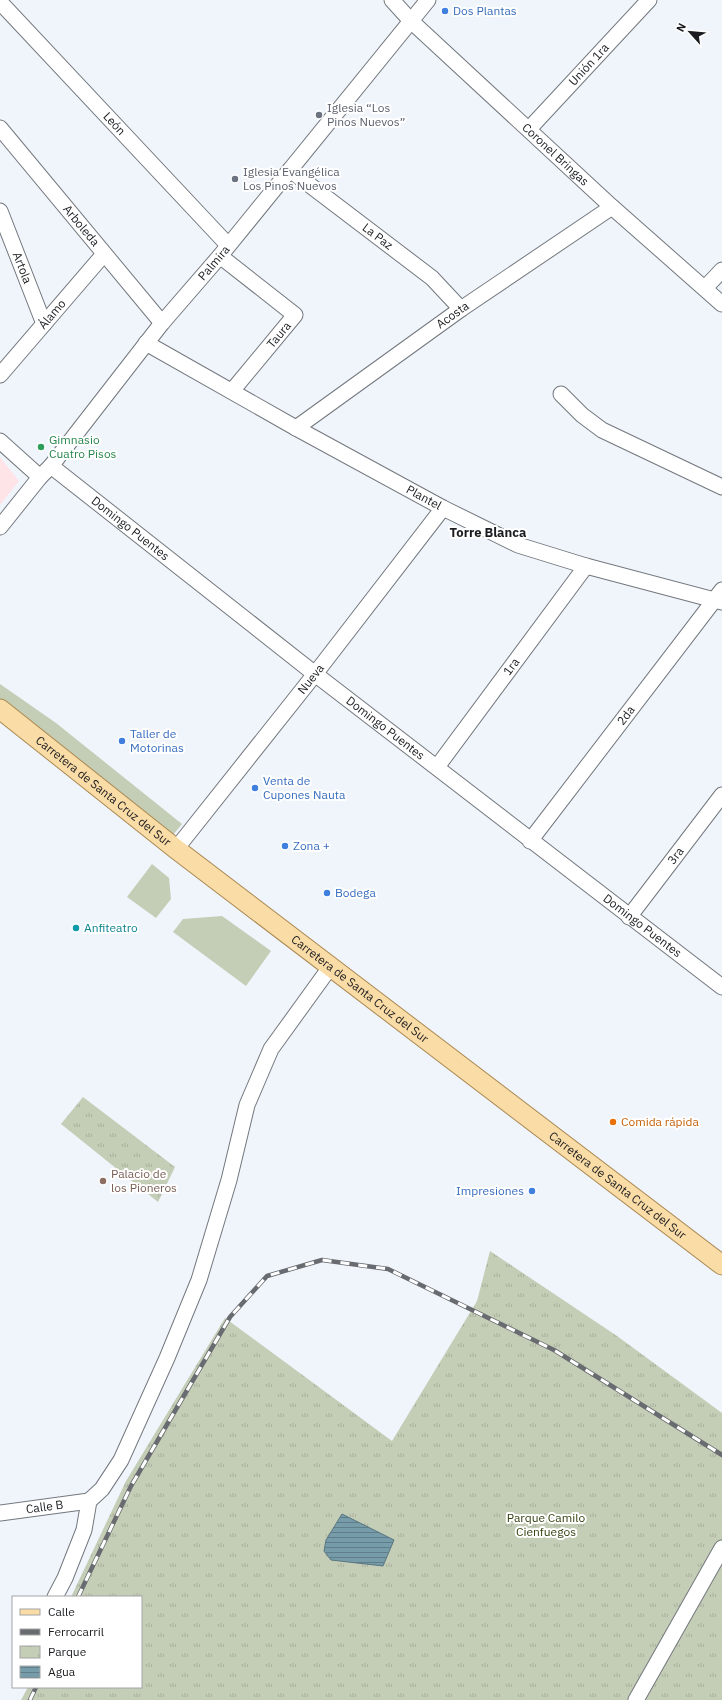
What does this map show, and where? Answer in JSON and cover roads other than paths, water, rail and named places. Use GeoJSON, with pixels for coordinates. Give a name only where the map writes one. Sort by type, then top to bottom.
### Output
{"type":"FeatureCollection","features":[{"type":"Feature","properties":{"kind":"main road","name":"Carretera de Santa Cruz del Sur"},"geometry":{"type":"LineString","coordinates":[[0,709],[176,849],[722,1265]]}},
{"type":"Feature","properties":{"kind":"street","name":"Coronel Bringas"},"geometry":{"type":"LineString","coordinates":[[392,0],[411,22],[529,128],[612,207],[722,304]]}},
{"type":"Feature","properties":{"kind":"street","name":"Palmira"},"geometry":{"type":"LineString","coordinates":[[0,527],[40,477],[51,466],[162,323],[290,170],[428,0]]}},
{"type":"Feature","properties":{"kind":"street","name":"Unión 1ra"},"geometry":{"type":"LineString","coordinates":[[529,128],[649,0]]}},
{"type":"Feature","properties":{"kind":"street","name":"León"},"geometry":{"type":"LineString","coordinates":[[0,2],[224,250]]}},
{"type":"Feature","properties":{"kind":"street","name":"Arboleda"},"geometry":{"type":"LineString","coordinates":[[0,128],[162,323]]}},
{"type":"Feature","properties":{"kind":"street","name":"La Paz"},"geometry":{"type":"LineString","coordinates":[[290,170],[432,278],[461,309]]}},
{"type":"Feature","properties":{"kind":"street","name":"Acosta"},"geometry":{"type":"LineString","coordinates":[[296,428],[461,309],[612,207]]}},
{"type":"Feature","properties":{"kind":"street","name":"Artola"},"geometry":{"type":"LineString","coordinates":[[0,211],[44,324]]}},
{"type":"Feature","properties":{"kind":"street","name":"Taura"},"geometry":{"type":"LineString","coordinates":[[224,250],[295,315],[232,391]]}},
{"type":"Feature","properties":{"kind":"street","name":"Álamo"},"geometry":{"type":"LineString","coordinates":[[0,375],[104,254]]}},
{"type":"Feature","properties":{"kind":"street"},"geometry":{"type":"LineString","coordinates":[[705,288],[722,270]]}},
{"type":"Feature","properties":{"kind":"street","name":"Plantel"},"geometry":{"type":"LineString","coordinates":[[146,343],[296,428],[443,508],[518,545],[586,566],[720,597]]}},
{"type":"Feature","properties":{"kind":"street"},"geometry":{"type":"LineString","coordinates":[[561,394],[582,415],[602,430],[722,487]]}},
{"type":"Feature","properties":{"kind":"street"},"geometry":{"type":"LineString","coordinates":[[0,441],[40,477]]}},
{"type":"Feature","properties":{"kind":"street","name":"Domingo Puentes"},"geometry":{"type":"LineString","coordinates":[[51,466],[530,841],[722,987]]}},
{"type":"Feature","properties":{"kind":"street","name":"Nueva"},"geometry":{"type":"LineString","coordinates":[[176,849],[315,674],[443,508]]}},
{"type":"Feature","properties":{"kind":"street","name":"1ra"},"geometry":{"type":"LineString","coordinates":[[437,767],[586,566]]}},
{"type":"Feature","properties":{"kind":"street","name":"2da"},"geometry":{"type":"LineString","coordinates":[[530,841],[720,597]]}},
{"type":"Feature","properties":{"kind":"street","name":"3ra"},"geometry":{"type":"LineString","coordinates":[[629,917],[722,795]]}},
{"type":"Feature","properties":{"kind":"street"},"geometry":{"type":"LineString","coordinates":[[56,1596],[65,1578],[84,1530],[89,1501],[102,1489],[121,1460],[167,1358],[199,1280],[229,1180],[247,1105],[271,1049],[331,966]]}},
{"type":"Feature","properties":{"kind":"street","name":"Calle B"},"geometry":{"type":"LineString","coordinates":[[0,1513],[89,1501]]}},
{"type":"Feature","properties":{"kind":"street"},"geometry":{"type":"LineString","coordinates":[[636,1700],[722,1548]]}},
{"type":"Feature","properties":{"kind":"water"},"geometry":{"type":"Polygon","coordinates":[[[342,1514],[394,1540],[383,1566],[331,1560],[324,1551],[326,1540],[342,1514]]]}},
{"type":"Feature","properties":{"kind":"railway"},"geometry":{"type":"LineString","coordinates":[[78,1596],[131,1486],[230,1317],[267,1276],[322,1260],[388,1269],[554,1350],[722,1455]]}},
{"type":"Feature","properties":{"kind":"railway"},"geometry":{"type":"LineString","coordinates":[[30,1700],[36,1688]]}},
{"type":"Feature","properties":{"kind":"place","name":"Dos Plantas"},"geometry":{"type":"Point","coordinates":[445,11]}},
{"type":"Feature","properties":{"kind":"place","name":"Iglesia “Los Pinos Nuevos”"},"geometry":{"type":"Point","coordinates":[319,115]}},
{"type":"Feature","properties":{"kind":"place","name":"Iglesia Evangélica Los Pinos Nuevos"},"geometry":{"type":"Point","coordinates":[235,179]}},
{"type":"Feature","properties":{"kind":"place","name":"Gimnasio Cuatro Pisos"},"geometry":{"type":"Point","coordinates":[41,447]}},
{"type":"Feature","properties":{"kind":"place","name":"Taller de Motorinas"},"geometry":{"type":"Point","coordinates":[122,741]}},
{"type":"Feature","properties":{"kind":"place","name":"Venta de Cupones Nauta"},"geometry":{"type":"Point","coordinates":[255,788]}},
{"type":"Feature","properties":{"kind":"place","name":"Zona +"},"geometry":{"type":"Point","coordinates":[285,846]}},
{"type":"Feature","properties":{"kind":"place","name":"Bodega"},"geometry":{"type":"Point","coordinates":[327,893]}},
{"type":"Feature","properties":{"kind":"place","name":"Anfiteatro"},"geometry":{"type":"Point","coordinates":[76,928]}},
{"type":"Feature","properties":{"kind":"place","name":"Comida rápida"},"geometry":{"type":"Point","coordinates":[613,1122]}},
{"type":"Feature","properties":{"kind":"place","name":"Palacio de los Pioneros"},"geometry":{"type":"Point","coordinates":[103,1181]}},
{"type":"Feature","properties":{"kind":"place","name":"Impresiones"},"geometry":{"type":"Point","coordinates":[532,1191]}},
{"type":"Feature","properties":{"kind":"district","name":"Torre Blanca"},"geometry":{"type":"Point","coordinates":[488,532]}},
{"type":"Feature","properties":{"kind":"park label","name":"Parque Camilo Cienfuegos"},"geometry":{"type":"Point","coordinates":[546,1525]}}]}
